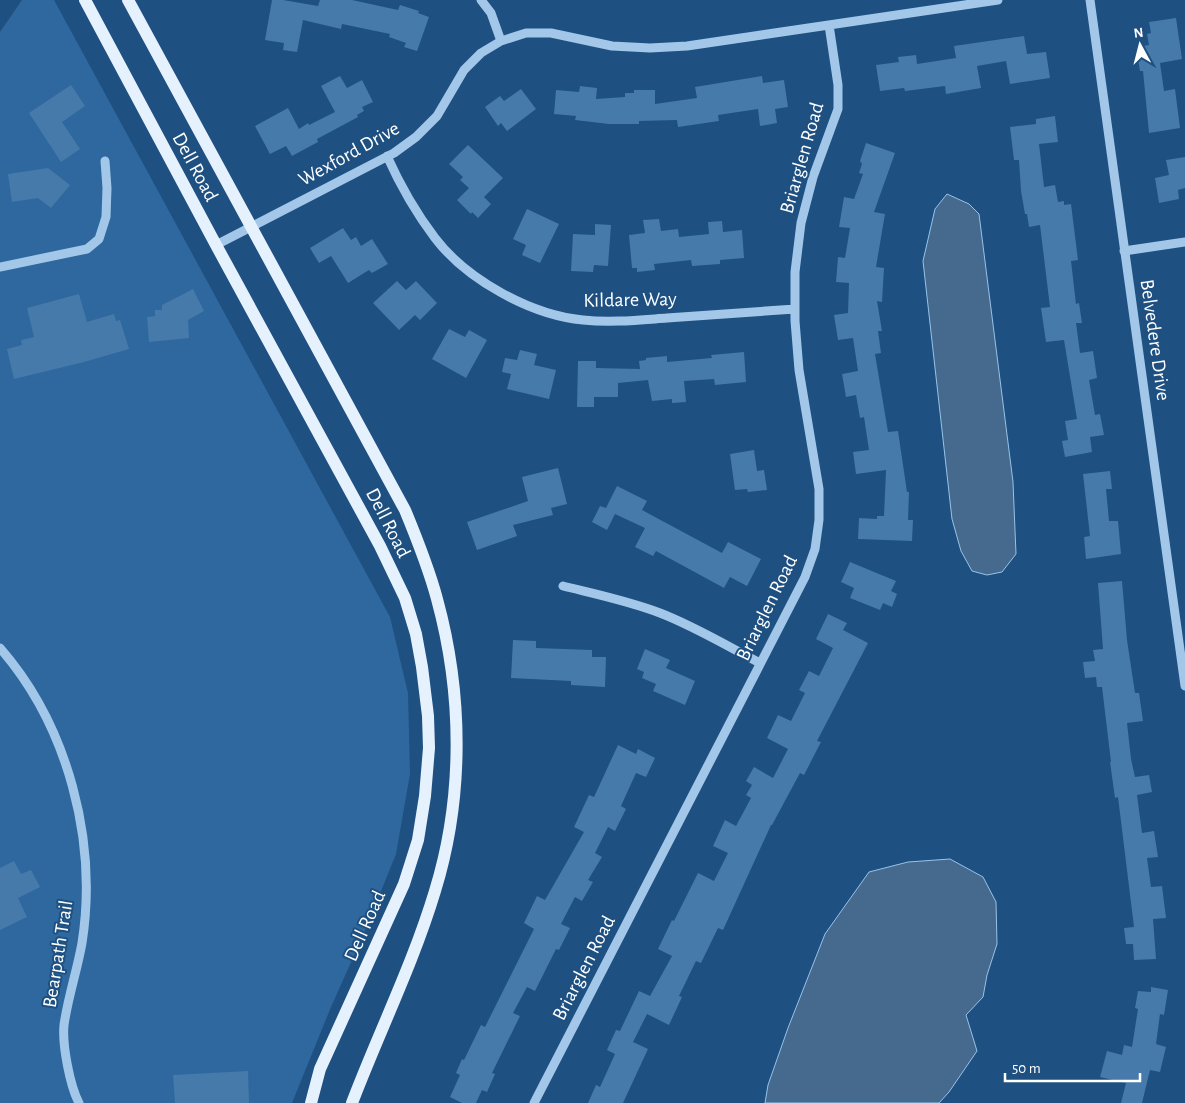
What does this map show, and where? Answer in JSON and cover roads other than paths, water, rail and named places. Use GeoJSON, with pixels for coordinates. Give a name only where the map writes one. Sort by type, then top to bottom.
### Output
{"type":"FeatureCollection","features":[{"type":"Feature","properties":{"kind":"main road","name":"Dell Road"},"geometry":{"type":"LineString","coordinates":[[85,0],[380,546],[404,598],[416,634],[428,716],[429,748],[425,796],[418,840],[404,884],[320,1070],[311,1103]]}},
{"type":"Feature","properties":{"kind":"main road","name":"Dell Road"},"geometry":{"type":"LineString","coordinates":[[128,0],[404,510],[437,598],[447,643],[456,699],[457,760],[450,827],[436,890],[414,955],[352,1103]]}},
{"type":"Feature","properties":{"kind":"street"},"geometry":{"type":"LineString","coordinates":[[482,0],[491,13],[501,41]]}},
{"type":"Feature","properties":{"kind":"street","name":"Wexford Drive"},"geometry":{"type":"LineString","coordinates":[[216,245],[387,156],[416,137],[436,116],[464,70],[481,53],[501,41],[526,33],[551,33],[612,46],[650,48],[687,46],[998,0]]}},
{"type":"Feature","properties":{"kind":"street","name":"Belvedere Drive"},"geometry":{"type":"LineString","coordinates":[[1090,0],[1185,686]]}},
{"type":"Feature","properties":{"kind":"street","name":"Briarglen Road"},"geometry":{"type":"LineString","coordinates":[[534,1103],[805,577],[815,549],[819,520],[819,489],[799,370],[795,309],[795,272],[801,223],[813,177],[838,109],[838,85],[829,25]]}},
{"type":"Feature","properties":{"kind":"street","name":"Kildare Way"},"geometry":{"type":"LineString","coordinates":[[387,156],[411,203],[435,239],[465,269],[501,294],[541,310],[583,320],[626,321],[795,309]]}},
{"type":"Feature","properties":{"kind":"street"},"geometry":{"type":"LineString","coordinates":[[0,268],[87,249],[98,239],[106,217],[107,188],[105,161]]}},
{"type":"Feature","properties":{"kind":"street"},"geometry":{"type":"LineString","coordinates":[[1124,251],[1185,242]]}},
{"type":"Feature","properties":{"kind":"street"},"geometry":{"type":"LineString","coordinates":[[563,586],[660,613],[760,663]]}},
{"type":"Feature","properties":{"kind":"street","name":"Bearpath Trail"},"geometry":{"type":"LineString","coordinates":[[0,648],[11,660],[38,702],[60,747],[75,795],[84,843],[86,894],[82,942],[64,1027],[67,1063],[79,1103]]}}]}
